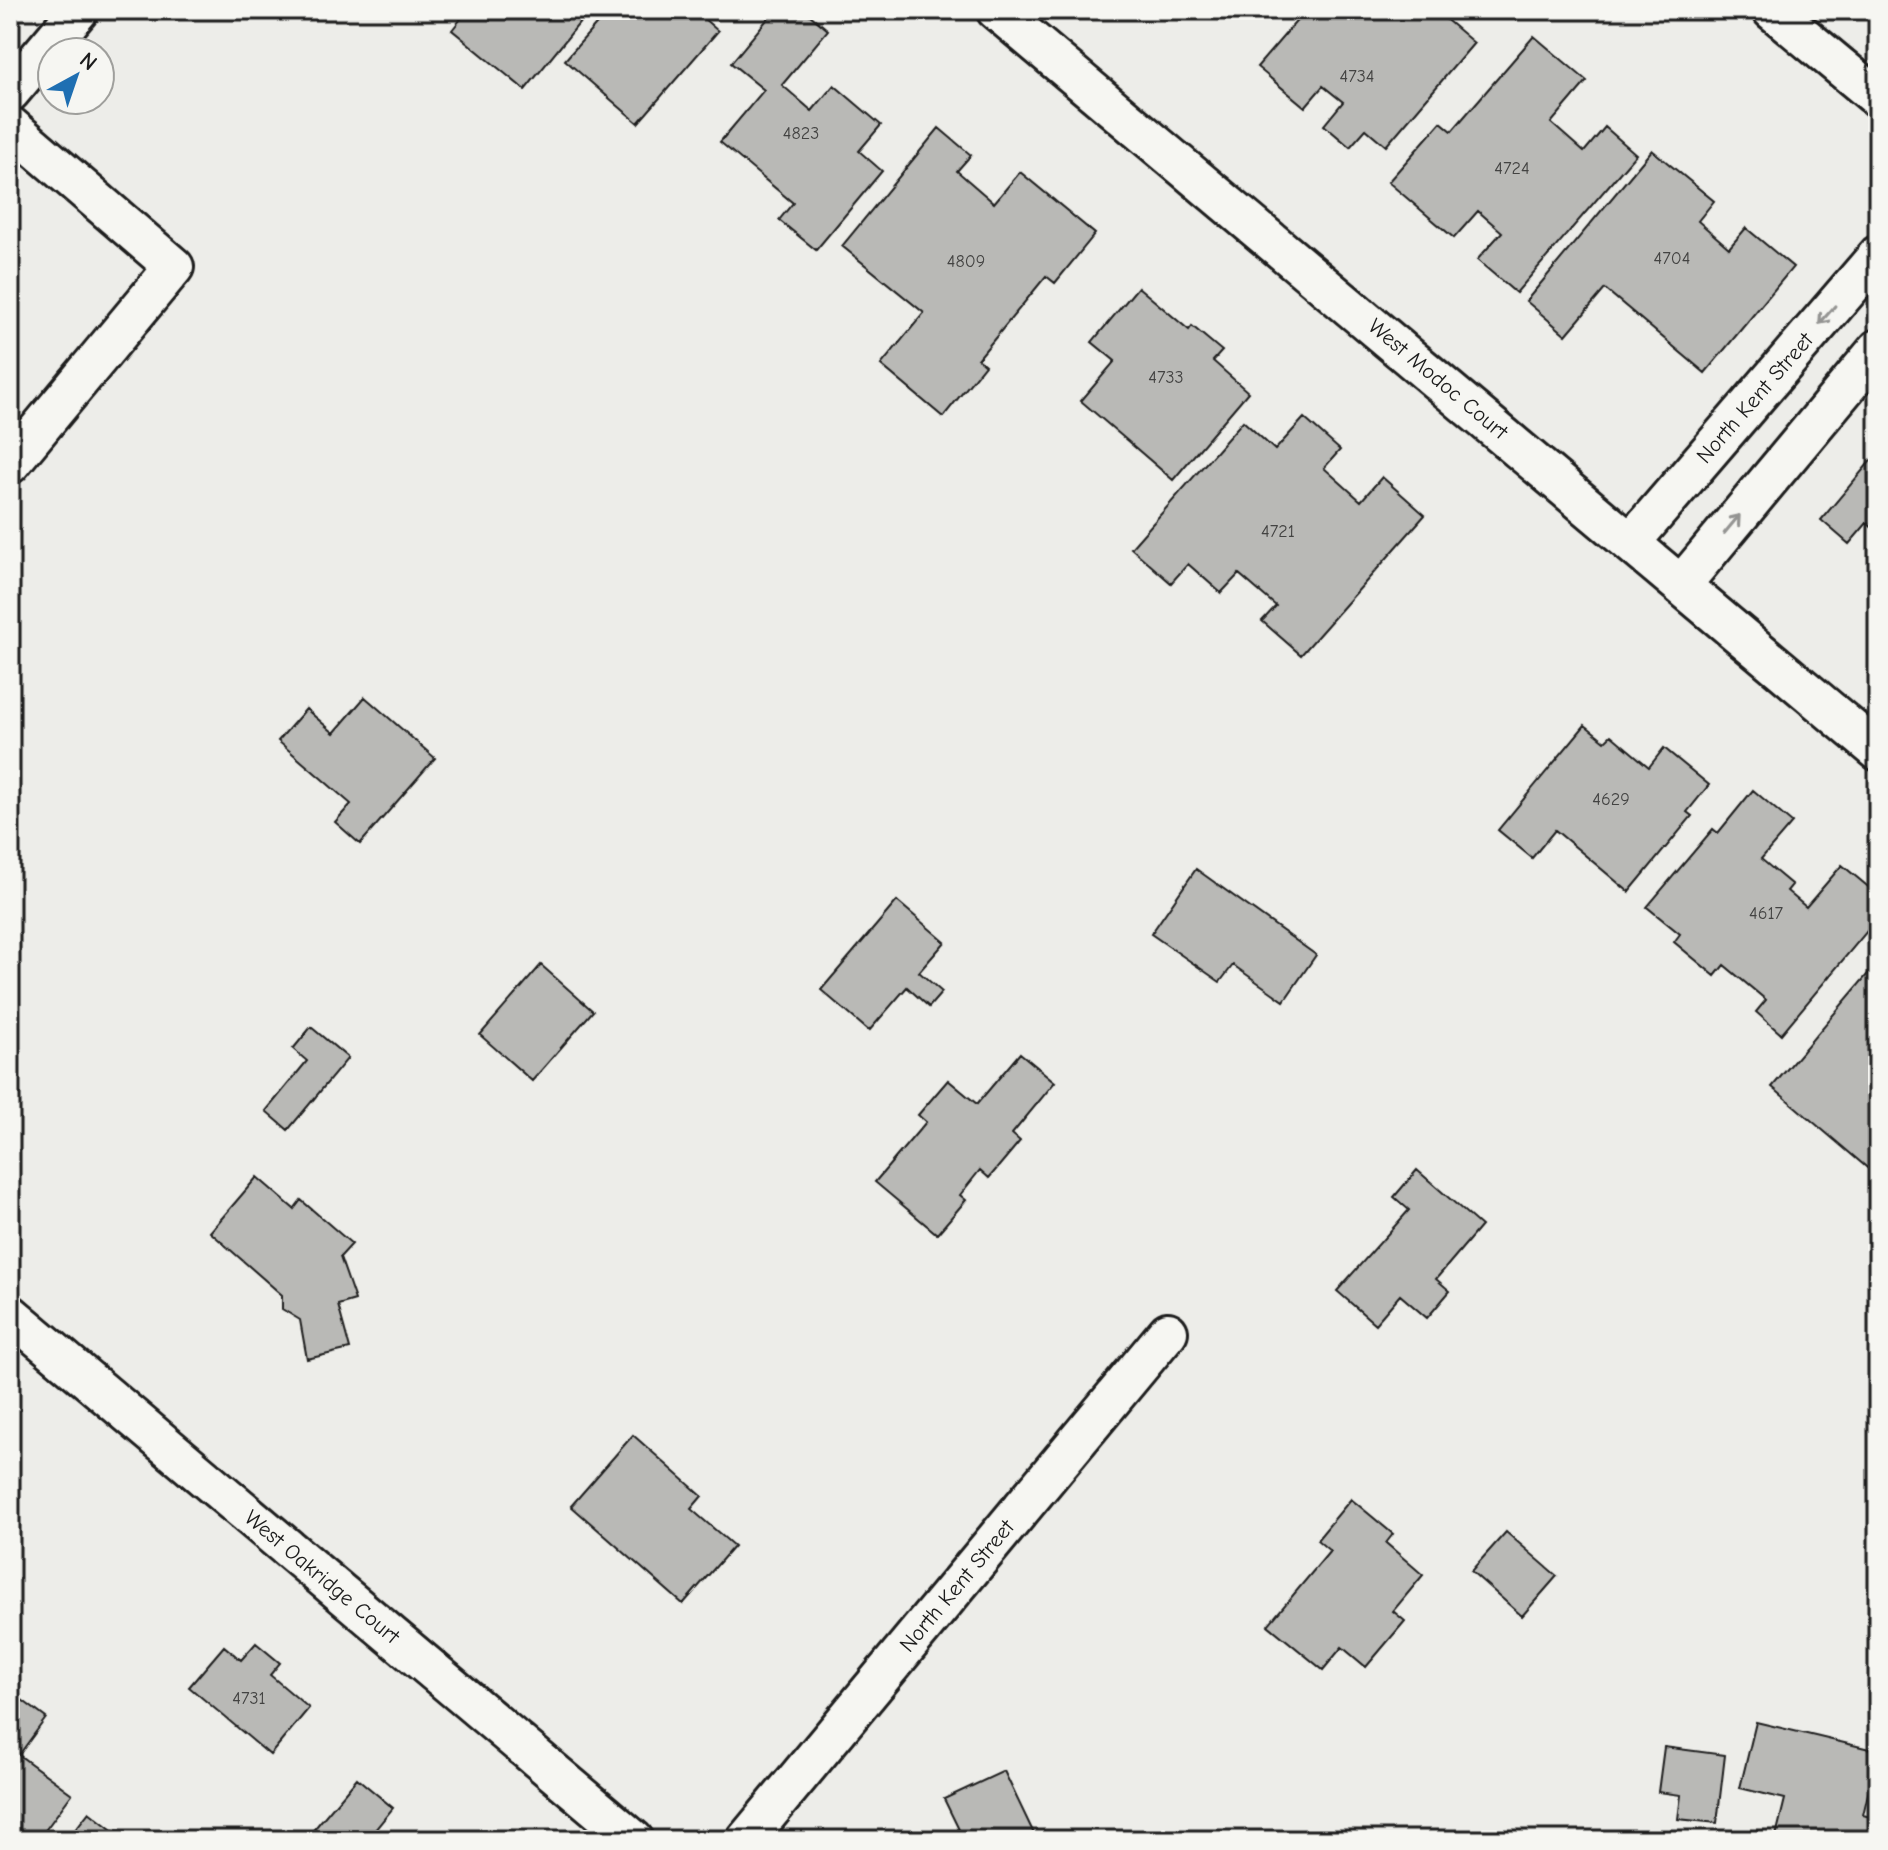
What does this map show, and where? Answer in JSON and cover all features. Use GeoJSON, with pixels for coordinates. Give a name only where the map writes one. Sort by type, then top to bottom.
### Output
{"type":"FeatureCollection","features":[{"type":"Feature","properties":{"kind":"street"},"geometry":{"type":"LineString","coordinates":[[10,92],[79,10]]}},
{"type":"Feature","properties":{"kind":"street","name":"West Modoc Court"},"geometry":{"type":"LineString","coordinates":[[996,10],[1632,541],[1878,751]]}},
{"type":"Feature","properties":{"kind":"street"},"geometry":{"type":"LineString","coordinates":[[1772,10],[1878,98]]}},
{"type":"Feature","properties":{"kind":"street"},"geometry":{"type":"LineString","coordinates":[[10,126],[174,267],[10,464]]}},
{"type":"Feature","properties":{"kind":"street","name":"North Kent Street"},"geometry":{"type":"LineString","coordinates":[[1632,541],[1878,255]]}},
{"type":"Feature","properties":{"kind":"street"},"geometry":{"type":"LineString","coordinates":[[1682,584],[1878,349]]}},
{"type":"Feature","properties":{"kind":"street","name":"West Oakridge Court"},"geometry":{"type":"LineString","coordinates":[[10,1314],[634,1840]]}},
{"type":"Feature","properties":{"kind":"street","name":"North Kent Street"},"geometry":{"type":"LineString","coordinates":[[746,1840],[1168,1332]]}},
{"type":"Feature","properties":{"kind":"building"},"geometry":{"type":"Polygon","coordinates":[[[468,10],[590,10],[525,90],[452,30],[468,10]]]}},
{"type":"Feature","properties":{"kind":"building"},"geometry":{"type":"Polygon","coordinates":[[[609,10],[694,10],[718,31],[638,123],[565,60],[609,10]]]}},
{"type":"Feature","properties":{"kind":"building"},"geometry":{"type":"Polygon","coordinates":[[[775,10],[804,10],[828,30],[782,85],[812,111],[834,85],[881,125],[859,151],[882,171],[816,250],[779,220],[793,203],[720,142],[764,90],[731,63],[775,10]]]}},
{"type":"Feature","properties":{"kind":"building"},"geometry":{"type":"Polygon","coordinates":[[[1306,10],[1435,10],[1474,43],[1386,146],[1366,129],[1350,147],[1324,125],[1343,102],[1323,86],[1305,107],[1257,67],[1306,10]]]}},
{"type":"Feature","properties":{"kind":"building"},"geometry":{"type":"Polygon","coordinates":[[[1534,36],[1587,81],[1551,123],[1584,152],[1605,127],[1636,154],[1516,293],[1477,260],[1502,232],[1478,211],[1454,238],[1388,182],[1441,122],[1452,131],[1534,36]]]}},
{"type":"Feature","properties":{"kind":"building"},"geometry":{"type":"Polygon","coordinates":[[[939,128],[971,155],[957,171],[994,203],[1020,172],[1095,234],[1055,283],[1046,276],[978,359],[985,365],[943,417],[881,365],[924,313],[842,246],[939,128]]]}},
{"type":"Feature","properties":{"kind":"building"},"geometry":{"type":"Polygon","coordinates":[[[1652,150],[1714,201],[1698,221],[1729,248],[1746,228],[1793,267],[1705,373],[1605,289],[1566,335],[1526,301],[1652,150]]]}},
{"type":"Feature","properties":{"kind":"building"},"geometry":{"type":"Polygon","coordinates":[[[1138,287],[1189,330],[1192,326],[1222,351],[1213,361],[1248,392],[1173,480],[1081,401],[1115,361],[1092,342],[1138,287]]]}},
{"type":"Feature","properties":{"kind":"building"},"geometry":{"type":"Polygon","coordinates":[[[1304,418],[1340,450],[1324,468],[1361,501],[1382,477],[1425,515],[1301,655],[1262,621],[1276,606],[1239,574],[1221,593],[1188,564],[1171,583],[1131,548],[1243,421],[1275,450],[1304,418]]]}},
{"type":"Feature","properties":{"kind":"building"},"geometry":{"type":"Polygon","coordinates":[[[1878,452],[1878,533],[1867,523],[1849,544],[1821,520],[1878,452]]]}},
{"type":"Feature","properties":{"kind":"building"},"geometry":{"type":"Polygon","coordinates":[[[365,697],[435,758],[360,844],[335,822],[351,804],[278,741],[306,709],[334,733],[365,697]]]}},
{"type":"Feature","properties":{"kind":"building"},"geometry":{"type":"Polygon","coordinates":[[[1585,725],[1605,741],[1611,735],[1649,767],[1664,748],[1709,785],[1687,812],[1692,816],[1629,892],[1555,830],[1532,858],[1498,830],[1585,725]]]}},
{"type":"Feature","properties":{"kind":"building"},"geometry":{"type":"Polygon","coordinates":[[[1753,790],[1792,823],[1761,859],[1792,885],[1787,891],[1806,907],[1842,865],[1878,895],[1878,918],[1781,1034],[1756,1012],[1766,1000],[1724,965],[1715,976],[1674,942],[1680,934],[1647,907],[1713,829],[1718,833],[1753,790]]]}},
{"type":"Feature","properties":{"kind":"building"},"geometry":{"type":"Polygon","coordinates":[[[1196,869],[1316,955],[1284,1001],[1233,965],[1220,982],[1151,934],[1196,869]]]}},
{"type":"Feature","properties":{"kind":"building"},"geometry":{"type":"Polygon","coordinates":[[[897,901],[945,942],[919,972],[942,992],[929,1007],[907,987],[869,1031],[821,990],[897,901]]]}},
{"type":"Feature","properties":{"kind":"building"},"geometry":{"type":"Polygon","coordinates":[[[1878,962],[1878,1177],[1772,1087],[1878,962]]]}},
{"type":"Feature","properties":{"kind":"building"},"geometry":{"type":"Polygon","coordinates":[[[541,965],[593,1011],[532,1081],[480,1035],[541,965]]]}},
{"type":"Feature","properties":{"kind":"building"},"geometry":{"type":"Polygon","coordinates":[[[311,1027],[348,1058],[288,1130],[266,1111],[307,1061],[293,1049],[311,1027]]]}},
{"type":"Feature","properties":{"kind":"building"},"geometry":{"type":"Polygon","coordinates":[[[1020,1053],[1055,1082],[1012,1134],[1020,1141],[989,1178],[980,1170],[960,1195],[966,1200],[937,1234],[875,1182],[926,1122],[918,1115],[948,1080],[977,1104],[1020,1053]]]}},
{"type":"Feature","properties":{"kind":"building"},"geometry":{"type":"Polygon","coordinates":[[[1417,1170],[1481,1226],[1436,1279],[1450,1291],[1427,1318],[1400,1295],[1375,1324],[1337,1291],[1409,1210],[1394,1197],[1417,1170]]]}},
{"type":"Feature","properties":{"kind":"building"},"geometry":{"type":"Polygon","coordinates":[[[257,1177],[294,1209],[301,1200],[352,1244],[340,1257],[355,1300],[338,1305],[350,1349],[307,1359],[300,1320],[282,1309],[282,1295],[210,1232],[257,1177]]]}},
{"type":"Feature","properties":{"kind":"building"},"geometry":{"type":"Polygon","coordinates":[[[633,1435],[702,1496],[691,1509],[734,1546],[683,1604],[571,1506],[633,1435]]]}},
{"type":"Feature","properties":{"kind":"building"},"geometry":{"type":"Polygon","coordinates":[[[1351,1499],[1393,1534],[1386,1543],[1423,1575],[1393,1611],[1405,1621],[1366,1667],[1342,1647],[1323,1670],[1268,1625],[1330,1551],[1317,1540],[1351,1499]]]}},
{"type":"Feature","properties":{"kind":"building"},"geometry":{"type":"Polygon","coordinates":[[[1506,1532],[1557,1576],[1522,1616],[1471,1571],[1506,1532]]]}},
{"type":"Feature","properties":{"kind":"building"},"geometry":{"type":"Polygon","coordinates":[[[256,1643],[280,1663],[270,1675],[309,1708],[270,1755],[189,1687],[224,1646],[241,1660],[256,1643]]]}},
{"type":"Feature","properties":{"kind":"building"},"geometry":{"type":"Polygon","coordinates":[[[10,1691],[46,1718],[19,1755],[72,1794],[38,1840],[10,1840],[10,1691]]]}},
{"type":"Feature","properties":{"kind":"building"},"geometry":{"type":"Polygon","coordinates":[[[1756,1722],[1878,1751],[1863,1815],[1878,1819],[1877,1840],[1775,1840],[1785,1799],[1740,1788],[1756,1722]]]}},
{"type":"Feature","properties":{"kind":"building"},"geometry":{"type":"Polygon","coordinates":[[[1664,1747],[1725,1755],[1717,1823],[1678,1819],[1681,1795],[1658,1792],[1664,1747]]]}},
{"type":"Feature","properties":{"kind":"building"},"geometry":{"type":"Polygon","coordinates":[[[1004,1771],[1037,1840],[964,1840],[944,1799],[1004,1771]]]}},
{"type":"Feature","properties":{"kind":"building"},"geometry":{"type":"Polygon","coordinates":[[[357,1778],[393,1808],[370,1836],[375,1840],[305,1840],[357,1778]]]}},
{"type":"Feature","properties":{"kind":"building"},"geometry":{"type":"Polygon","coordinates":[[[89,1812],[125,1840],[67,1840],[89,1812]]]}}]}
